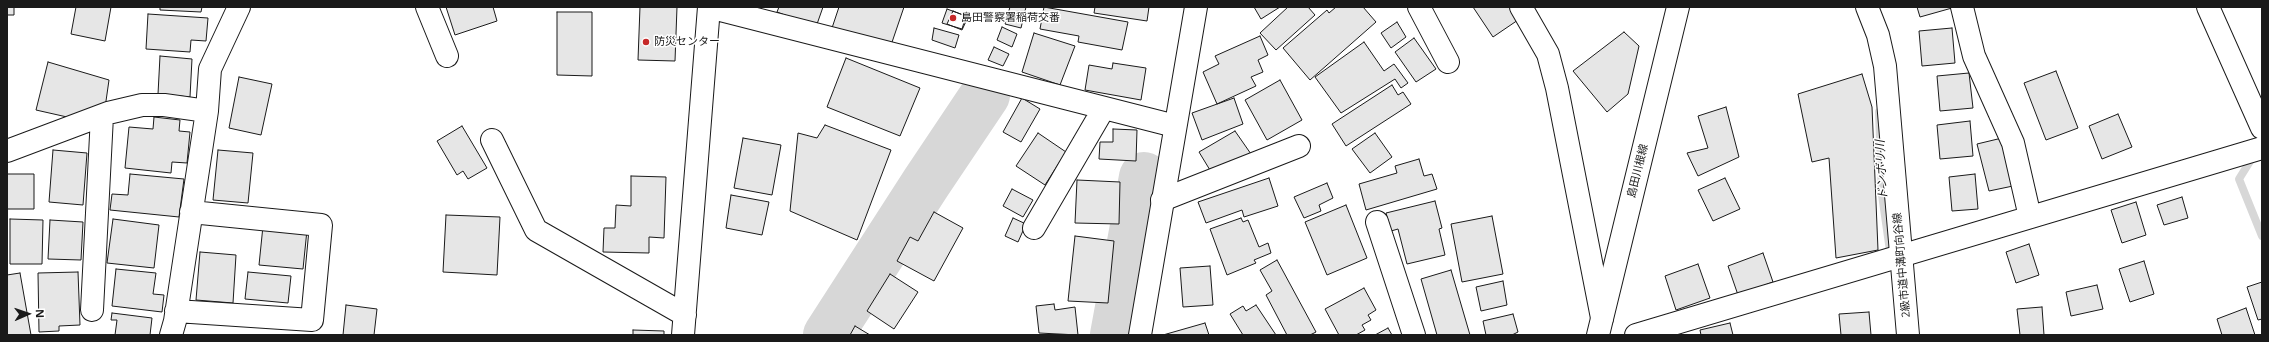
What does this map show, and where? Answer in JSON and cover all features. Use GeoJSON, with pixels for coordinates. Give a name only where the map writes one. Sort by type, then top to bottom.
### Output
{"type":"FeatureCollection","features":[{"type":"Feature","properties":{"kind":"main road"},"geometry":{"type":"LineString","coordinates":[[171,335],[207,110],[210,69],[239,7]]}},
{"type":"Feature","properties":{"kind":"main road"},"geometry":{"type":"LineString","coordinates":[[428,7],[446,56]]}},
{"type":"Feature","properties":{"kind":"main road"},"geometry":{"type":"LineString","coordinates":[[492,140],[536,230],[684,325],[709,7],[1175,126]]}},
{"type":"Feature","properties":{"kind":"main road"},"geometry":{"type":"LineString","coordinates":[[1140,335],[1196,7]]}},
{"type":"Feature","properties":{"kind":"main road"},"geometry":{"type":"LineString","coordinates":[[1419,7],[1448,62]]}},
{"type":"Feature","properties":{"kind":"main road"},"geometry":{"type":"LineString","coordinates":[[1521,7],[1548,54],[1557,88],[1600,327]]}},
{"type":"Feature","properties":{"kind":"main road","name":"島田川根線"},"geometry":{"type":"LineString","coordinates":[[1600,327],[1678,7]]}},
{"type":"Feature","properties":{"kind":"main road","name":"2級市道中溝町向谷線"},"geometry":{"type":"LineString","coordinates":[[1867,7],[1878,35],[1885,66],[1908,335]]}},
{"type":"Feature","properties":{"kind":"main road"},"geometry":{"type":"LineString","coordinates":[[1962,7],[1974,56],[2013,143],[2030,217]]}},
{"type":"Feature","properties":{"kind":"main road"},"geometry":{"type":"LineString","coordinates":[[2208,7],[2262,128]]}},
{"type":"Feature","properties":{"kind":"main road"},"geometry":{"type":"LineString","coordinates":[[7,151],[102,116],[142,105],[164,105],[207,110]]}},
{"type":"Feature","properties":{"kind":"main road"},"geometry":{"type":"LineString","coordinates":[[1034,228],[1104,108]]}},
{"type":"Feature","properties":{"kind":"main road"},"geometry":{"type":"LineString","coordinates":[[92,310],[102,116]]}},
{"type":"Feature","properties":{"kind":"main road"},"geometry":{"type":"LineString","coordinates":[[1162,200],[1299,146]]}},
{"type":"Feature","properties":{"kind":"main road"},"geometry":{"type":"LineString","coordinates":[[1636,335],[2262,148]]}},
{"type":"Feature","properties":{"kind":"main road"},"geometry":{"type":"LineString","coordinates":[[176,311],[312,320],[321,225],[191,212]]}},
{"type":"Feature","properties":{"kind":"main road"},"geometry":{"type":"LineString","coordinates":[[1377,222],[1414,335]]}},
{"type":"Feature","properties":{"kind":"building"},"geometry":{"type":"Polygon","coordinates":[[[7,7],[14,7],[14,15],[7,15],[7,7]]]}},
{"type":"Feature","properties":{"kind":"building"},"geometry":{"type":"Polygon","coordinates":[[[76,7],[111,7],[105,41],[71,34],[76,7]]]}},
{"type":"Feature","properties":{"kind":"building"},"geometry":{"type":"Polygon","coordinates":[[[160,7],[202,7],[201,12],[160,10],[160,7]]]}},
{"type":"Feature","properties":{"kind":"building"},"geometry":{"type":"Polygon","coordinates":[[[446,7],[493,7],[497,21],[455,35],[446,7]]]}},
{"type":"Feature","properties":{"kind":"building"},"geometry":{"type":"Polygon","coordinates":[[[640,7],[677,7],[675,61],[638,60],[640,7]]]}},
{"type":"Feature","properties":{"kind":"building"},"geometry":{"type":"Polygon","coordinates":[[[779,7],[823,7],[816,27],[777,12],[779,7]]]}},
{"type":"Feature","properties":{"kind":"building"},"geometry":{"type":"Polygon","coordinates":[[[839,7],[904,7],[888,54],[830,34],[839,7]]]}},
{"type":"Feature","properties":{"kind":"building"},"geometry":{"type":"Polygon","coordinates":[[[1010,7],[1026,7],[1021,28],[1005,24],[1010,7]]]}},
{"type":"Feature","properties":{"kind":"building"},"geometry":{"type":"Polygon","coordinates":[[[1044,7],[1128,22],[1122,50],[1078,42],[1079,36],[1040,29],[1044,7]]]}},
{"type":"Feature","properties":{"kind":"building"},"geometry":{"type":"Polygon","coordinates":[[[1095,7],[1149,7],[1147,21],[1094,13],[1095,7]]]}},
{"type":"Feature","properties":{"kind":"building"},"geometry":{"type":"Polygon","coordinates":[[[1254,7],[1280,7],[1261,19],[1254,7]]]}},
{"type":"Feature","properties":{"kind":"building"},"geometry":{"type":"Polygon","coordinates":[[[1288,7],[1308,7],[1315,15],[1276,50],[1260,33],[1288,7]]]}},
{"type":"Feature","properties":{"kind":"building"},"geometry":{"type":"Polygon","coordinates":[[[1336,7],[1363,7],[1376,22],[1310,80],[1283,48],[1327,10],[1329,13],[1336,7]]]}},
{"type":"Feature","properties":{"kind":"building"},"geometry":{"type":"Polygon","coordinates":[[[1473,7],[1510,7],[1518,20],[1493,37],[1473,7]]]}},
{"type":"Feature","properties":{"kind":"building"},"geometry":{"type":"Polygon","coordinates":[[[1917,7],[1952,7],[1952,8],[1920,17],[1917,7]]]}},
{"type":"Feature","properties":{"kind":"building"},"geometry":{"type":"Polygon","coordinates":[[[947,9],[966,16],[962,29],[942,23],[947,9]]]}},
{"type":"Feature","properties":{"kind":"building"},"geometry":{"type":"Polygon","coordinates":[[[953,11],[968,17],[962,30],[947,24],[953,11]]]}},
{"type":"Feature","properties":{"kind":"building"},"geometry":{"type":"Polygon","coordinates":[[[557,12],[592,12],[592,76],[557,75],[557,12]]]}},
{"type":"Feature","properties":{"kind":"building"},"geometry":{"type":"Polygon","coordinates":[[[148,14],[208,18],[206,41],[191,40],[190,52],[146,49],[148,14]]]}},
{"type":"Feature","properties":{"kind":"building"},"geometry":{"type":"Polygon","coordinates":[[[1397,22],[1406,37],[1391,48],[1381,33],[1397,22]]]}},
{"type":"Feature","properties":{"kind":"building"},"geometry":{"type":"Polygon","coordinates":[[[1002,27],[1017,34],[1012,47],[997,40],[1002,27]]]}},
{"type":"Feature","properties":{"kind":"building"},"geometry":{"type":"Polygon","coordinates":[[[934,28],[959,35],[955,48],[932,40],[934,28]]]}},
{"type":"Feature","properties":{"kind":"building"},"geometry":{"type":"Polygon","coordinates":[[[1952,28],[1955,63],[1922,66],[1919,31],[1952,28]]]}},
{"type":"Feature","properties":{"kind":"building"},"geometry":{"type":"Polygon","coordinates":[[[1624,32],[1639,46],[1628,94],[1607,112],[1573,71],[1624,32]]]}},
{"type":"Feature","properties":{"kind":"building"},"geometry":{"type":"Polygon","coordinates":[[[1034,33],[1075,46],[1060,85],[1022,72],[1034,33]]]}},
{"type":"Feature","properties":{"kind":"building"},"geometry":{"type":"Polygon","coordinates":[[[1260,36],[1268,55],[1258,60],[1263,72],[1251,77],[1256,86],[1217,104],[1203,72],[1219,64],[1215,56],[1260,36]]]}},
{"type":"Feature","properties":{"kind":"building"},"geometry":{"type":"Polygon","coordinates":[[[1414,38],[1436,69],[1416,82],[1395,52],[1414,38]]]}},
{"type":"Feature","properties":{"kind":"building"},"geometry":{"type":"Polygon","coordinates":[[[1364,42],[1384,71],[1394,64],[1408,83],[1401,88],[1395,79],[1341,113],[1315,77],[1364,42]]]}},
{"type":"Feature","properties":{"kind":"building"},"geometry":{"type":"Polygon","coordinates":[[[994,47],[1009,54],[1003,66],[988,60],[994,47]]]}},
{"type":"Feature","properties":{"kind":"building"},"geometry":{"type":"Polygon","coordinates":[[[160,56],[192,59],[190,97],[158,94],[160,56]]]}},
{"type":"Feature","properties":{"kind":"building"},"geometry":{"type":"Polygon","coordinates":[[[846,58],[920,88],[900,136],[827,107],[846,58]]]}},
{"type":"Feature","properties":{"kind":"building"},"geometry":{"type":"Polygon","coordinates":[[[48,62],[109,80],[105,108],[67,117],[36,110],[48,62]]]}},
{"type":"Feature","properties":{"kind":"building"},"geometry":{"type":"Polygon","coordinates":[[[1113,63],[1146,68],[1141,100],[1085,90],[1089,65],[1112,69],[1113,63]]]}},
{"type":"Feature","properties":{"kind":"building"},"geometry":{"type":"Polygon","coordinates":[[[2056,71],[2078,128],[2046,140],[2024,83],[2056,71]]]}},
{"type":"Feature","properties":{"kind":"building"},"geometry":{"type":"Polygon","coordinates":[[[1969,73],[1973,108],[1940,111],[1937,76],[1969,73]]]}},
{"type":"Feature","properties":{"kind":"building"},"geometry":{"type":"Polygon","coordinates":[[[1862,74],[1872,107],[1878,250],[1836,258],[1829,158],[1812,162],[1798,94],[1862,74]]]}},
{"type":"Feature","properties":{"kind":"building"},"geometry":{"type":"Polygon","coordinates":[[[239,77],[272,84],[261,135],[229,128],[239,77]]]}},
{"type":"Feature","properties":{"kind":"building"},"geometry":{"type":"Polygon","coordinates":[[[1280,80],[1302,120],[1267,140],[1245,100],[1280,80]]]}},
{"type":"Feature","properties":{"kind":"building"},"geometry":{"type":"Polygon","coordinates":[[[1392,85],[1398,95],[1403,92],[1411,104],[1346,146],[1332,124],[1392,85]]]}},
{"type":"Feature","properties":{"kind":"building"},"geometry":{"type":"Polygon","coordinates":[[[1022,98],[1040,109],[1021,142],[1003,132],[1022,98]]]}},
{"type":"Feature","properties":{"kind":"building"},"geometry":{"type":"Polygon","coordinates":[[[1234,98],[1243,124],[1202,140],[1192,113],[1234,98]]]}},
{"type":"Feature","properties":{"kind":"building"},"geometry":{"type":"Polygon","coordinates":[[[1726,107],[1739,157],[1698,176],[1687,153],[1708,148],[1698,116],[1726,107]]]}},
{"type":"Feature","properties":{"kind":"building"},"geometry":{"type":"Polygon","coordinates":[[[2118,114],[2132,147],[2102,159],[2089,126],[2118,114]]]}},
{"type":"Feature","properties":{"kind":"building"},"geometry":{"type":"Polygon","coordinates":[[[154,117],[180,120],[179,131],[190,132],[187,163],[172,162],[171,173],[125,168],[129,127],[153,129],[154,117]]]}},
{"type":"Feature","properties":{"kind":"building"},"geometry":{"type":"Polygon","coordinates":[[[1970,121],[1973,156],[1940,159],[1937,125],[1970,121]]]}},
{"type":"Feature","properties":{"kind":"building"},"geometry":{"type":"Polygon","coordinates":[[[825,125],[891,150],[857,240],[790,211],[798,133],[817,138],[825,125]]]}},
{"type":"Feature","properties":{"kind":"building"},"geometry":{"type":"Polygon","coordinates":[[[462,126],[487,168],[468,179],[463,171],[457,175],[437,141],[462,126]]]}},
{"type":"Feature","properties":{"kind":"building"},"geometry":{"type":"Polygon","coordinates":[[[1113,129],[1137,130],[1136,161],[1099,159],[1100,142],[1113,142],[1113,129]]]}},
{"type":"Feature","properties":{"kind":"building"},"geometry":{"type":"Polygon","coordinates":[[[1235,131],[1251,154],[1216,180],[1199,152],[1235,131]]]}},
{"type":"Feature","properties":{"kind":"building"},"geometry":{"type":"Polygon","coordinates":[[[1038,133],[1066,152],[1045,185],[1016,166],[1038,133]]]}},
{"type":"Feature","properties":{"kind":"building"},"geometry":{"type":"Polygon","coordinates":[[[1375,133],[1392,157],[1370,173],[1352,149],[1375,133]]]}},
{"type":"Feature","properties":{"kind":"building"},"geometry":{"type":"Polygon","coordinates":[[[743,138],[781,145],[772,195],[734,188],[743,138]]]}},
{"type":"Feature","properties":{"kind":"building"},"geometry":{"type":"Polygon","coordinates":[[[2002,138],[2013,186],[1989,191],[1977,144],[2002,138]]]}},
{"type":"Feature","properties":{"kind":"building"},"geometry":{"type":"Polygon","coordinates":[[[53,150],[87,153],[83,205],[49,202],[53,150]]]}},
{"type":"Feature","properties":{"kind":"building"},"geometry":{"type":"Polygon","coordinates":[[[218,150],[253,153],[248,203],[213,200],[218,150]]]}},
{"type":"Feature","properties":{"kind":"building"},"geometry":{"type":"Polygon","coordinates":[[[1419,159],[1424,176],[1432,174],[1437,189],[1366,210],[1359,184],[1397,173],[1395,166],[1419,159]]]}},
{"type":"Feature","properties":{"kind":"building"},"geometry":{"type":"Polygon","coordinates":[[[7,174],[34,174],[34,209],[7,209],[7,174]]]}},
{"type":"Feature","properties":{"kind":"building"},"geometry":{"type":"Polygon","coordinates":[[[130,174],[184,179],[179,217],[110,210],[112,194],[128,195],[130,174]]]}},
{"type":"Feature","properties":{"kind":"building"},"geometry":{"type":"Polygon","coordinates":[[[1975,174],[1978,209],[1952,211],[1949,177],[1975,174]]]}},
{"type":"Feature","properties":{"kind":"building"},"geometry":{"type":"Polygon","coordinates":[[[631,176],[666,177],[664,238],[649,237],[649,253],[603,252],[604,228],[615,228],[616,205],[631,206],[631,176]]]}},
{"type":"Feature","properties":{"kind":"building"},"geometry":{"type":"Polygon","coordinates":[[[1269,178],[1278,206],[1244,217],[1242,210],[1206,223],[1198,202],[1269,178]]]}},
{"type":"Feature","properties":{"kind":"building"},"geometry":{"type":"Polygon","coordinates":[[[1725,178],[1740,209],[1713,221],[1698,190],[1725,178]]]}},
{"type":"Feature","properties":{"kind":"building"},"geometry":{"type":"Polygon","coordinates":[[[1077,180],[1120,182],[1119,224],[1075,223],[1077,180]]]}},
{"type":"Feature","properties":{"kind":"building"},"geometry":{"type":"Polygon","coordinates":[[[1327,183],[1333,198],[1319,205],[1321,211],[1304,218],[1294,197],[1327,183]]]}},
{"type":"Feature","properties":{"kind":"building"},"geometry":{"type":"Polygon","coordinates":[[[1012,189],[1033,200],[1023,217],[1003,206],[1012,189]]]}},
{"type":"Feature","properties":{"kind":"building"},"geometry":{"type":"Polygon","coordinates":[[[731,195],[769,202],[762,235],[726,228],[731,195]]]}},
{"type":"Feature","properties":{"kind":"building"},"geometry":{"type":"Polygon","coordinates":[[[2182,197],[2188,218],[2164,225],[2157,205],[2182,197]]]}},
{"type":"Feature","properties":{"kind":"building"},"geometry":{"type":"Polygon","coordinates":[[[1435,201],[1442,228],[1439,229],[1445,255],[1407,264],[1398,229],[1391,231],[1386,213],[1435,201]]]}},
{"type":"Feature","properties":{"kind":"building"},"geometry":{"type":"Polygon","coordinates":[[[2136,202],[2146,235],[2122,243],[2111,210],[2136,202]]]}},
{"type":"Feature","properties":{"kind":"building"},"geometry":{"type":"Polygon","coordinates":[[[1346,205],[1367,258],[1327,275],[1305,222],[1346,205]]]}},
{"type":"Feature","properties":{"kind":"building"},"geometry":{"type":"Polygon","coordinates":[[[934,212],[963,228],[934,281],[897,261],[910,237],[918,241],[934,212]]]}},
{"type":"Feature","properties":{"kind":"building"},"geometry":{"type":"Polygon","coordinates":[[[446,215],[500,217],[497,275],[443,272],[446,215]]]}},
{"type":"Feature","properties":{"kind":"building"},"geometry":{"type":"Polygon","coordinates":[[[1492,216],[1503,274],[1462,282],[1451,224],[1492,216]]]}},
{"type":"Feature","properties":{"kind":"building"},"geometry":{"type":"Polygon","coordinates":[[[1013,218],[1026,224],[1018,242],[1005,236],[1013,218]]]}},
{"type":"Feature","properties":{"kind":"building"},"geometry":{"type":"Polygon","coordinates":[[[1241,218],[1243,222],[1248,220],[1259,247],[1268,243],[1271,253],[1254,260],[1256,263],[1227,275],[1210,229],[1241,218]]]}},
{"type":"Feature","properties":{"kind":"building"},"geometry":{"type":"Polygon","coordinates":[[[10,219],[43,220],[42,264],[10,264],[10,219]]]}},
{"type":"Feature","properties":{"kind":"building"},"geometry":{"type":"Polygon","coordinates":[[[113,219],[159,225],[154,268],[107,263],[113,219]]]}},
{"type":"Feature","properties":{"kind":"building"},"geometry":{"type":"Polygon","coordinates":[[[50,220],[83,222],[81,260],[48,259],[50,220]]]}},
{"type":"Feature","properties":{"kind":"building"},"geometry":{"type":"Polygon","coordinates":[[[263,226],[307,230],[303,269],[259,265],[263,226]]]}},
{"type":"Feature","properties":{"kind":"building"},"geometry":{"type":"Polygon","coordinates":[[[1075,236],[1114,241],[1108,303],[1068,301],[1075,236]]]}},
{"type":"Feature","properties":{"kind":"building"},"geometry":{"type":"Polygon","coordinates":[[[2029,244],[2039,275],[2016,283],[2006,252],[2029,244]]]}},
{"type":"Feature","properties":{"kind":"building"},"geometry":{"type":"Polygon","coordinates":[[[200,252],[236,255],[233,303],[196,300],[200,252]]]}},
{"type":"Feature","properties":{"kind":"building"},"geometry":{"type":"Polygon","coordinates":[[[1763,253],[1773,282],[1738,295],[1728,266],[1763,253]]]}},
{"type":"Feature","properties":{"kind":"building"},"geometry":{"type":"Polygon","coordinates":[[[1277,260],[1316,332],[1310,335],[1287,335],[1266,295],[1272,291],[1260,270],[1277,260]]]}},
{"type":"Feature","properties":{"kind":"building"},"geometry":{"type":"Polygon","coordinates":[[[2144,261],[2154,294],[2130,302],[2119,269],[2144,261]]]}},
{"type":"Feature","properties":{"kind":"building"},"geometry":{"type":"Polygon","coordinates":[[[1698,264],[1710,298],[1676,310],[1665,276],[1698,264]]]}},
{"type":"Feature","properties":{"kind":"building"},"geometry":{"type":"Polygon","coordinates":[[[1210,266],[1213,305],[1183,307],[1180,268],[1210,266]]]}},
{"type":"Feature","properties":{"kind":"building"},"geometry":{"type":"Polygon","coordinates":[[[116,269],[156,273],[153,294],[164,295],[162,312],[112,306],[116,269]]]}},
{"type":"Feature","properties":{"kind":"building"},"geometry":{"type":"Polygon","coordinates":[[[1451,270],[1470,335],[1437,335],[1421,279],[1451,270]]]}},
{"type":"Feature","properties":{"kind":"building"},"geometry":{"type":"Polygon","coordinates":[[[78,272],[80,325],[59,326],[59,331],[39,332],[38,273],[78,272]]]}},
{"type":"Feature","properties":{"kind":"building"},"geometry":{"type":"Polygon","coordinates":[[[248,272],[291,276],[288,303],[245,299],[248,272]]]}},
{"type":"Feature","properties":{"kind":"building"},"geometry":{"type":"Polygon","coordinates":[[[20,273],[31,335],[7,335],[7,275],[20,273]]]}},
{"type":"Feature","properties":{"kind":"building"},"geometry":{"type":"Polygon","coordinates":[[[890,274],[918,292],[894,329],[867,311],[890,274]]]}},
{"type":"Feature","properties":{"kind":"building"},"geometry":{"type":"Polygon","coordinates":[[[1503,281],[1507,305],[1481,311],[1476,287],[1503,281]]]}},
{"type":"Feature","properties":{"kind":"building"},"geometry":{"type":"Polygon","coordinates":[[[2262,282],[2262,319],[2258,320],[2247,287],[2262,282]]]}},
{"type":"Feature","properties":{"kind":"building"},"geometry":{"type":"Polygon","coordinates":[[[2097,285],[2103,309],[2071,316],[2066,292],[2097,285]]]}},
{"type":"Feature","properties":{"kind":"building"},"geometry":{"type":"Polygon","coordinates":[[[1364,288],[1376,310],[1368,315],[1371,320],[1362,325],[1365,330],[1356,335],[1339,335],[1325,309],[1364,288]]]}},
{"type":"Feature","properties":{"kind":"building"},"geometry":{"type":"Polygon","coordinates":[[[1054,304],[1055,310],[1075,307],[1078,335],[1039,333],[1036,306],[1054,304]]]}},
{"type":"Feature","properties":{"kind":"building"},"geometry":{"type":"Polygon","coordinates":[[[346,305],[377,309],[374,335],[343,335],[346,305]]]}},
{"type":"Feature","properties":{"kind":"building"},"geometry":{"type":"Polygon","coordinates":[[[1256,305],[1276,335],[1243,335],[1230,314],[1243,306],[1246,311],[1256,305]]]}},
{"type":"Feature","properties":{"kind":"building"},"geometry":{"type":"Polygon","coordinates":[[[2042,307],[2044,335],[2020,335],[2017,309],[2042,307]]]}},
{"type":"Feature","properties":{"kind":"building"},"geometry":{"type":"Polygon","coordinates":[[[2246,308],[2255,335],[2222,335],[2217,319],[2246,308]]]}},
{"type":"Feature","properties":{"kind":"building"},"geometry":{"type":"Polygon","coordinates":[[[1869,312],[1871,335],[1841,335],[1839,314],[1869,312]]]}},
{"type":"Feature","properties":{"kind":"building"},"geometry":{"type":"Polygon","coordinates":[[[112,313],[152,318],[150,335],[115,335],[117,320],[111,320],[112,313]]]}},
{"type":"Feature","properties":{"kind":"building"},"geometry":{"type":"Polygon","coordinates":[[[1513,314],[1518,332],[1512,335],[1486,335],[1483,321],[1513,314]]]}},
{"type":"Feature","properties":{"kind":"building"},"geometry":{"type":"Polygon","coordinates":[[[1205,323],[1209,335],[1163,335],[1205,323]]]}},
{"type":"Feature","properties":{"kind":"building"},"geometry":{"type":"Polygon","coordinates":[[[1730,323],[1733,335],[1701,335],[1700,330],[1730,323]]]}},
{"type":"Feature","properties":{"kind":"building"},"geometry":{"type":"Polygon","coordinates":[[[855,326],[870,335],[850,335],[855,326]]]}},
{"type":"Feature","properties":{"kind":"building"},"geometry":{"type":"Polygon","coordinates":[[[1388,328],[1392,335],[1375,335],[1388,328]]]}},
{"type":"Feature","properties":{"kind":"building"},"geometry":{"type":"Polygon","coordinates":[[[633,330],[664,331],[664,335],[633,335],[633,330]]]}},
{"type":"Feature","properties":{"kind":"waterway"},"geometry":{"type":"LineString","coordinates":[[828,335],[985,95]]}},
{"type":"Feature","properties":{"kind":"waterway","name":"ドンボリ川"},"geometry":{"type":"LineString","coordinates":[[1879,112],[1882,195],[1891,258]]}},
{"type":"Feature","properties":{"kind":"waterway"},"geometry":{"type":"LineString","coordinates":[[2254,155],[2239,179],[2262,236]]}},
{"type":"Feature","properties":{"kind":"waterway"},"geometry":{"type":"LineString","coordinates":[[1115,335],[1144,177]]}},
{"type":"Feature","properties":{"kind":"place","name":"島田警察署稲荷交番"},"geometry":{"type":"Point","coordinates":[953,18]}},
{"type":"Feature","properties":{"kind":"place","name":"防災センター"},"geometry":{"type":"Point","coordinates":[646,42]}}]}
